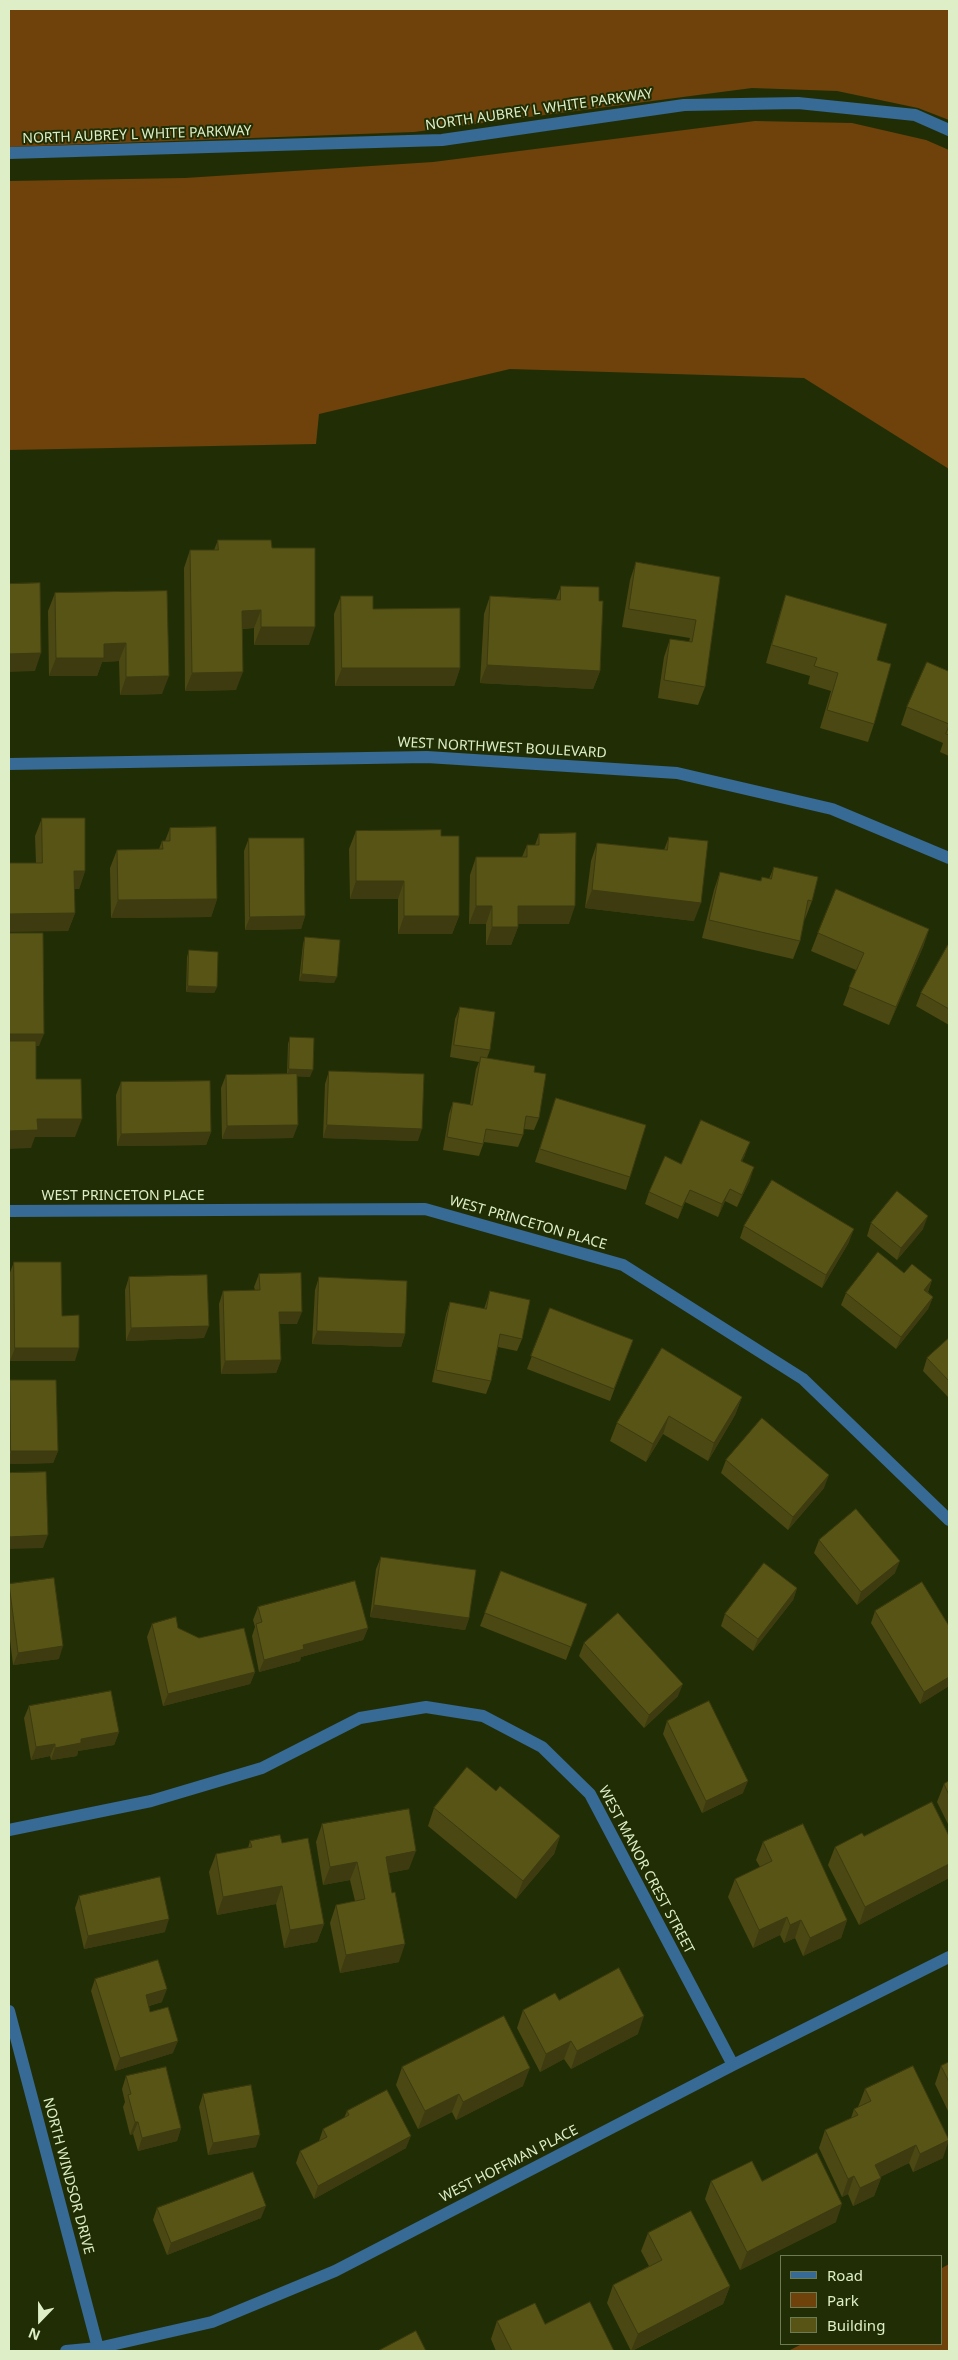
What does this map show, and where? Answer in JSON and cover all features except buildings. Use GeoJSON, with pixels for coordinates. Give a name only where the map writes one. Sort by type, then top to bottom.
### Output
{"type":"FeatureCollection","features":[{"type":"Feature","properties":{"kind":"street","name":"NORTH AUBREY L WHITE PARKWAY"},"geometry":{"type":"LineString","coordinates":[[9,153],[442,140],[684,105],[798,103],[915,115],[949,130]]}},
{"type":"Feature","properties":{"kind":"street","name":"WEST NORTHWEST BOULEVARD"},"geometry":{"type":"LineString","coordinates":[[9,764],[427,757],[677,773],[832,808],[949,858]]}},
{"type":"Feature","properties":{"kind":"street","name":"WEST PRINCETON PLACE"},"geometry":{"type":"LineString","coordinates":[[9,1211],[425,1209],[622,1265],[804,1379],[949,1520]]}},
{"type":"Feature","properties":{"kind":"street","name":"WEST MANOR CREST STREET"},"geometry":{"type":"LineString","coordinates":[[9,1830],[151,1801],[262,1768],[360,1718],[426,1707],[483,1716],[542,1747],[590,1794],[733,2065]]}},
{"type":"Feature","properties":{"kind":"street","name":"WEST HOFFMAN PLACE"},"geometry":{"type":"LineString","coordinates":[[66,2351],[98,2348],[212,2322],[335,2272],[733,2065],[949,1957]]}},
{"type":"Feature","properties":{"kind":"street","name":"NORTH WINDSOR DRIVE"},"geometry":{"type":"LineString","coordinates":[[9,2011],[98,2348]]}},
{"type":"Feature","properties":{"kind":"green space"},"geometry":{"type":"Polygon","coordinates":[[[9,9],[949,9],[949,120],[918,108],[837,91],[752,88],[414,132],[9,147],[9,9]]]}},
{"type":"Feature","properties":{"kind":"green space"},"geometry":{"type":"Polygon","coordinates":[[[755,121],[852,123],[926,140],[949,150],[949,469],[804,378],[510,369],[319,414],[316,444],[9,450],[9,181],[185,178],[433,162],[755,121]]]}},
{"type":"Feature","properties":{"kind":"green space"},"geometry":{"type":"Polygon","coordinates":[[[949,2264],[949,2351],[788,2351],[800,2345],[943,2345],[943,2267],[949,2264]]]}}]}
